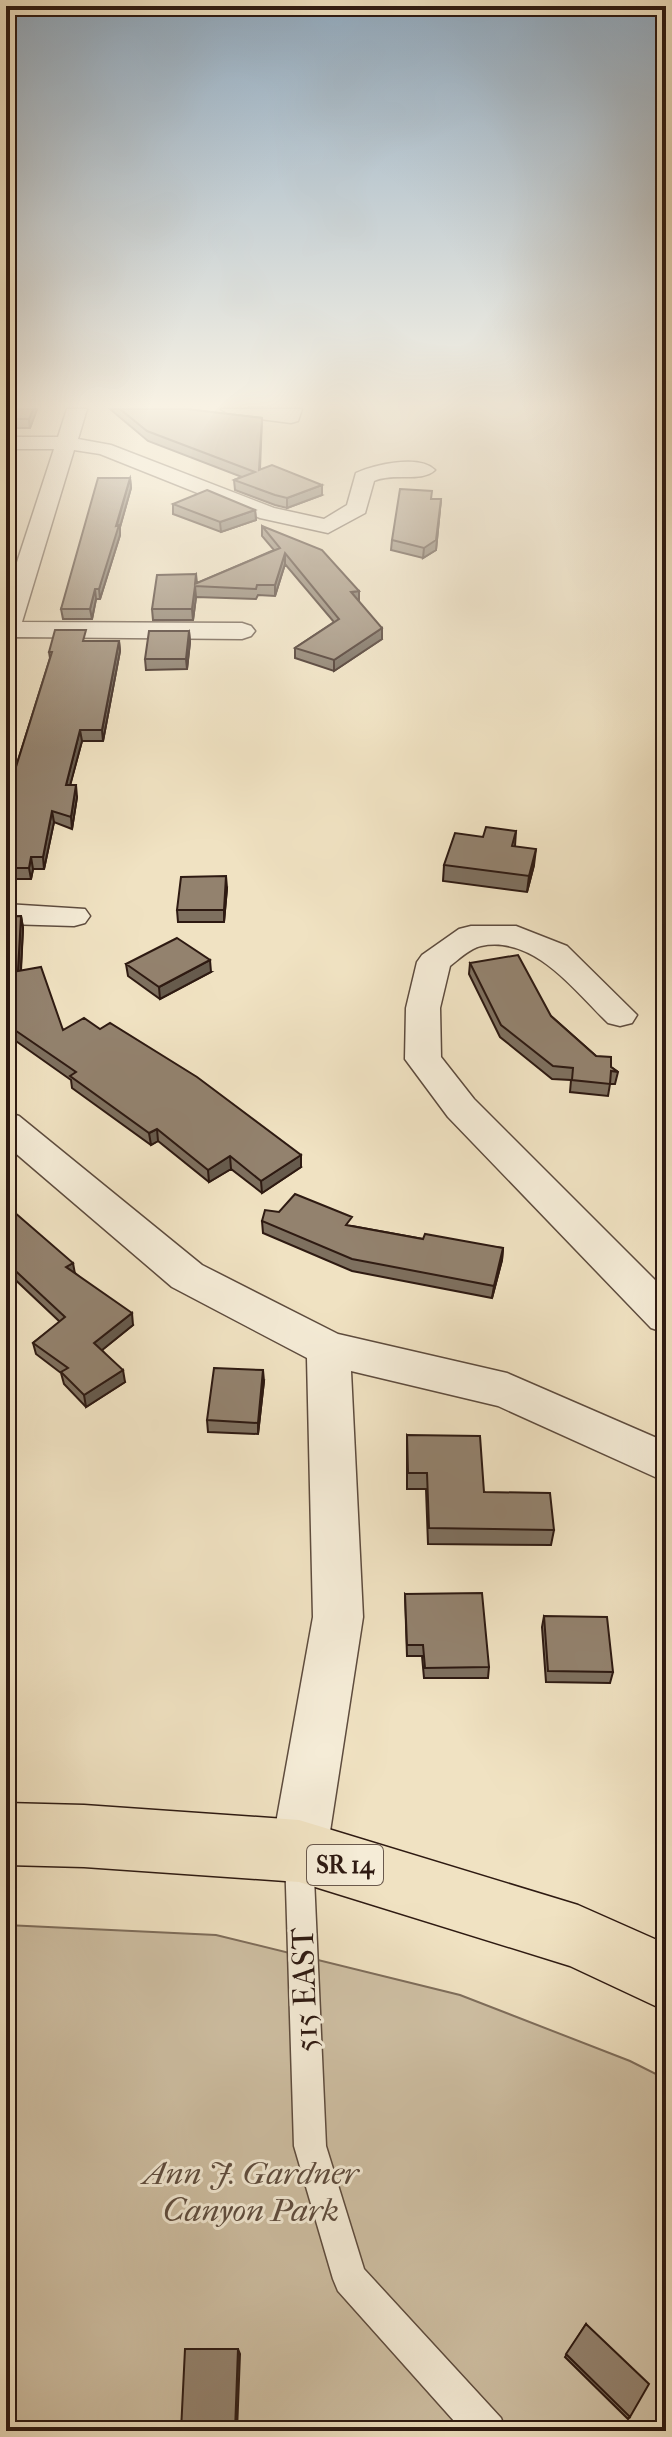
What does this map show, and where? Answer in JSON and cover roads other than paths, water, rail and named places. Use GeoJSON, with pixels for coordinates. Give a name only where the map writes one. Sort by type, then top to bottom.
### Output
{"type":"FeatureCollection","features":[{"type":"Feature","properties":{"kind":"main road","name":"SR 14"},"geometry":{"type":"LineString","coordinates":[[6,1834],[84,1836],[299,1851],[578,1937],[666,1978]]}},
{"type":"Feature","properties":{"kind":"street"},"geometry":{"type":"LineString","coordinates":[[41,523],[7,631],[242,631]]}},
{"type":"Feature","properties":{"kind":"street"},"geometry":{"type":"LineString","coordinates":[[313,523],[328,526],[333,523]]}},
{"type":"Feature","properties":{"kind":"street"},"geometry":{"type":"LineString","coordinates":[[6,914],[74,916]]}},
{"type":"Feature","properties":{"kind":"street"},"geometry":{"type":"LineString","coordinates":[[620,1015],[555,953],[516,936],[471,936],[434,962],[423,1008],[423,1059],[461,1108],[666,1317]]}},
{"type":"Feature","properties":{"kind":"street"},"geometry":{"type":"LineString","coordinates":[[6,1125],[187,1276],[328,1349],[507,1391],[666,1463]]}},
{"type":"Feature","properties":{"kind":"street","name":"515 EAST"},"geometry":{"type":"LineString","coordinates":[[299,1851],[338,1617],[328,1349]]}},
{"type":"Feature","properties":{"kind":"lane","name":"515 EAST"},"geometry":{"type":"LineString","coordinates":[[299,1851],[310,2146],[350,2279],[488,2431]]}},
{"type":"Feature","properties":{"kind":"park label","name":"Ann J. Gardner Canyon Park"},"geometry":{"type":"Point","coordinates":[251,2192]}}]}
